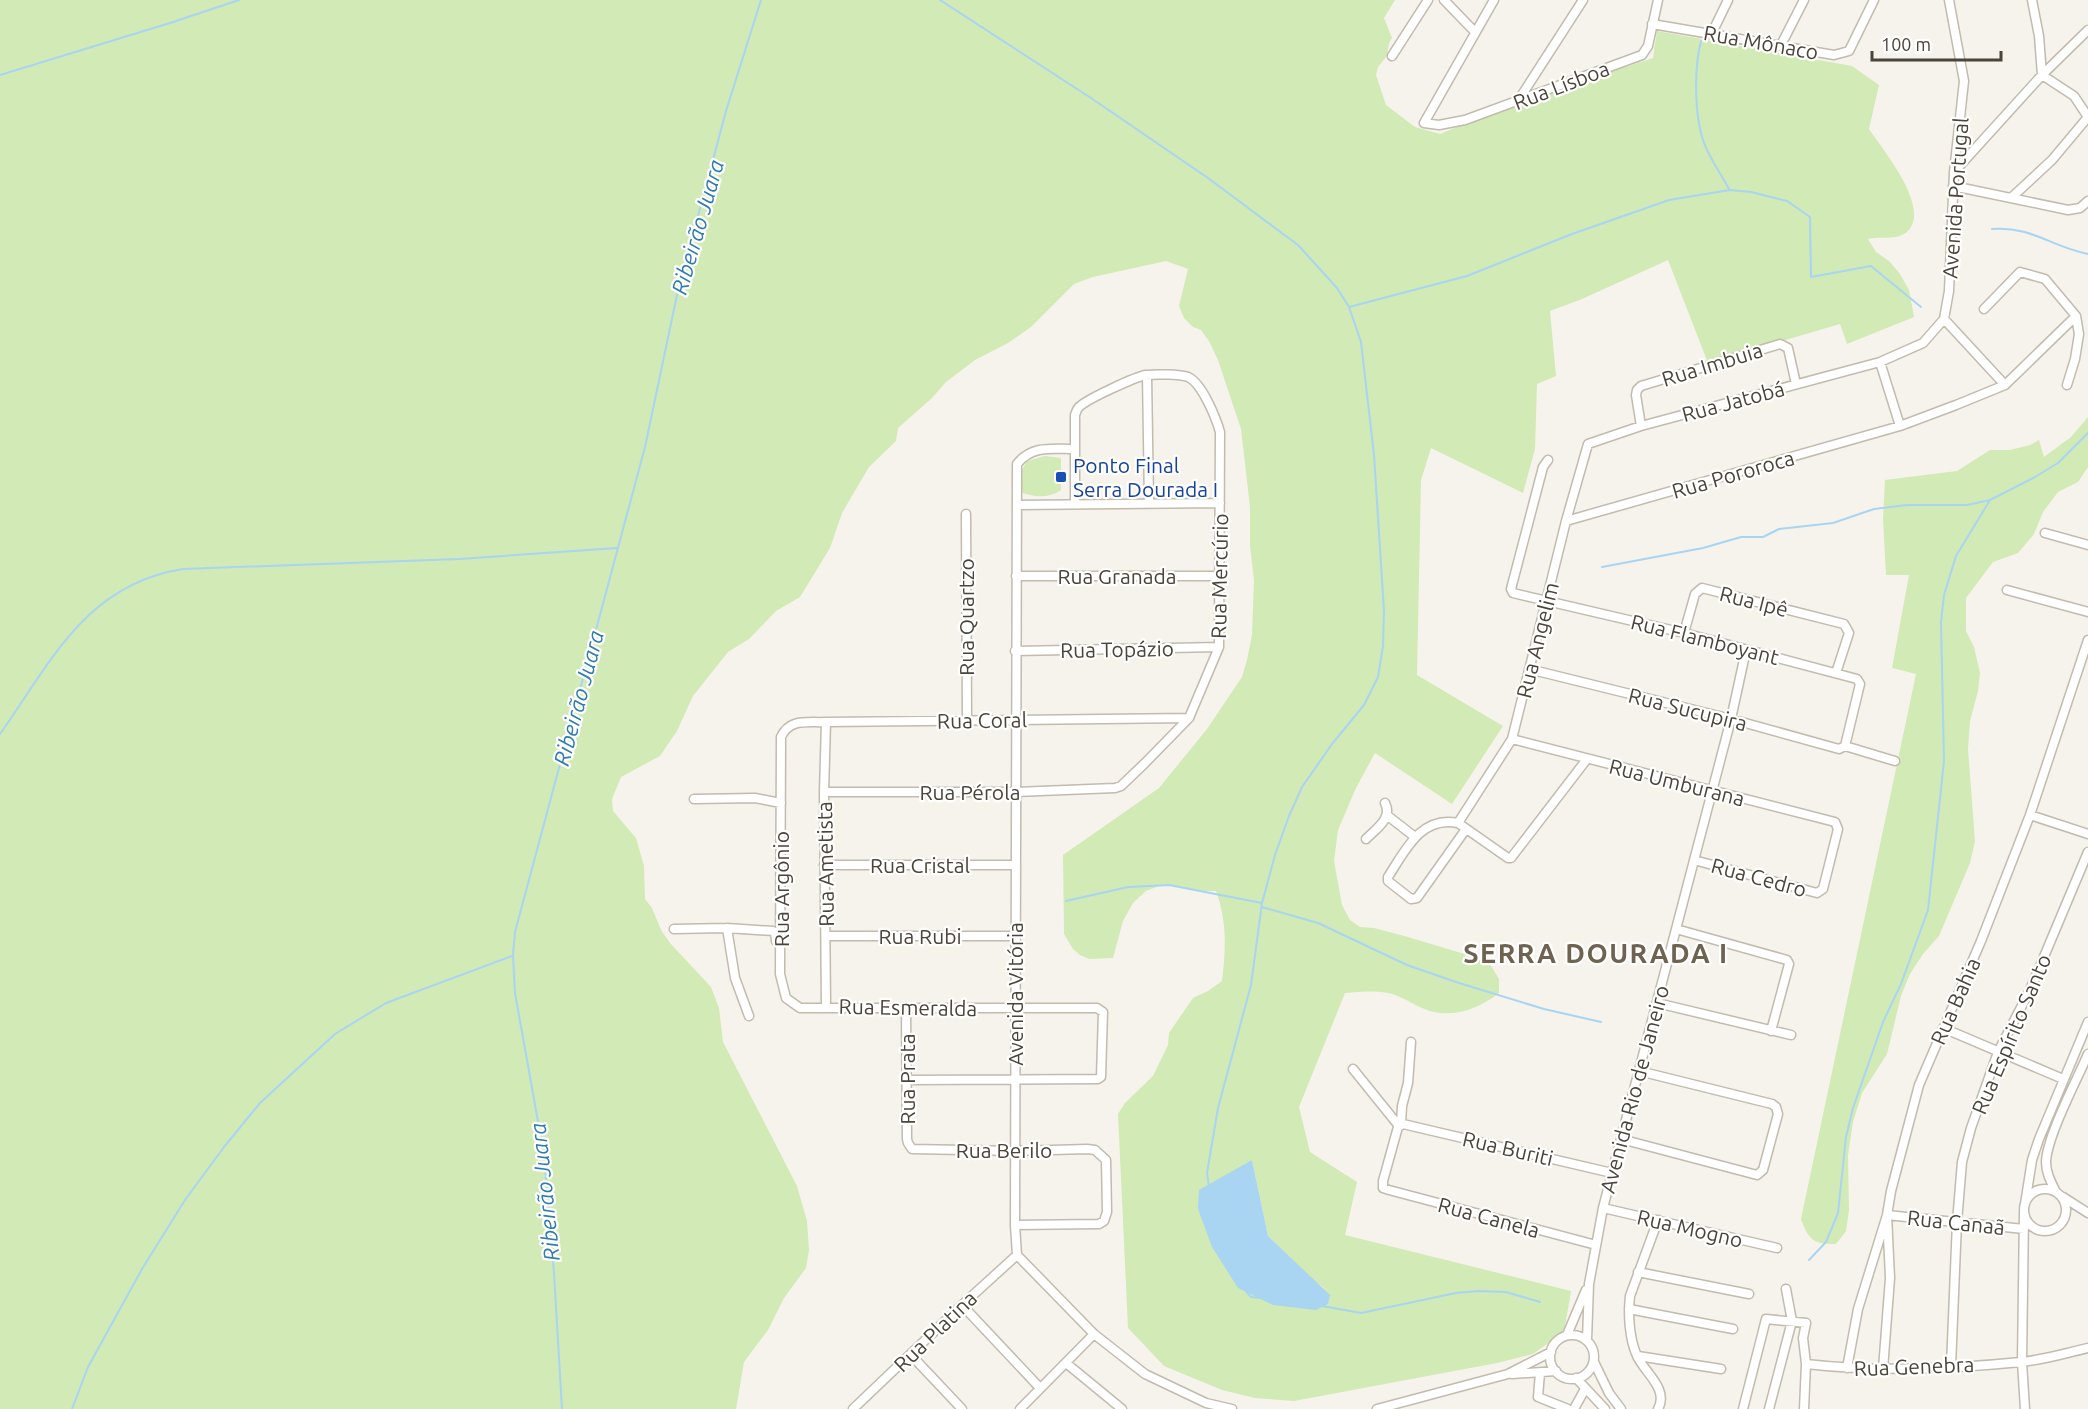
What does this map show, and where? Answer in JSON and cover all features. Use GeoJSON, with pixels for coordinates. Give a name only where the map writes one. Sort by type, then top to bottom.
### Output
{"type":"FeatureCollection","features":[{"type":"Feature","properties":{"kind":"street"},"geometry":{"type":"LineString","coordinates":[[1392,56],[1428,0]]}},
{"type":"Feature","properties":{"kind":"street"},"geometry":{"type":"LineString","coordinates":[[1444,0],[1475,32],[1494,0]]}},
{"type":"Feature","properties":{"kind":"street"},"geometry":{"type":"LineString","coordinates":[[1518,102],[1583,0]]}},
{"type":"Feature","properties":{"kind":"street","name":"Rua Lísboa"},"geometry":{"type":"LineString","coordinates":[[1475,32],[1424,123],[1438,125],[1465,120],[1642,55],[1648,46],[1658,0]]}},
{"type":"Feature","properties":{"kind":"street"},"geometry":{"type":"LineString","coordinates":[[1712,33],[1728,0]]}},
{"type":"Feature","properties":{"kind":"street"},"geometry":{"type":"LineString","coordinates":[[1781,45],[1804,0]]}},
{"type":"Feature","properties":{"kind":"street","name":"Rua Mônaco"},"geometry":{"type":"LineString","coordinates":[[1652,24],[1833,55],[1849,51],[1874,0]]}},
{"type":"Feature","properties":{"kind":"street"},"geometry":{"type":"LineString","coordinates":[[1939,0],[1950,4]]}},
{"type":"Feature","properties":{"kind":"street"},"geometry":{"type":"LineString","coordinates":[[2032,0],[2039,36],[2042,75]]}},
{"type":"Feature","properties":{"kind":"street","name":"Avenida Portugal"},"geometry":{"type":"LineString","coordinates":[[1944,319],[1949,291],[1954,172],[1964,81],[1950,4]]}},
{"type":"Feature","properties":{"kind":"street"},"geometry":{"type":"LineString","coordinates":[[1954,172],[2042,75],[2088,30]]}},
{"type":"Feature","properties":{"kind":"street"},"geometry":{"type":"LineString","coordinates":[[2011,198],[2052,160],[2088,117],[2066,88],[2042,75]]}},
{"type":"Feature","properties":{"kind":"street"},"geometry":{"type":"LineString","coordinates":[[1953,186],[2068,210],[2080,208],[2088,201]]}},
{"type":"Feature","properties":{"kind":"street"},"geometry":{"type":"LineString","coordinates":[[1984,309],[2020,272],[2045,279],[2076,316],[2079,334],[2067,385]]}},
{"type":"Feature","properties":{"kind":"street"},"geometry":{"type":"LineString","coordinates":[[1900,426],[1880,362],[1923,343],[1944,319],[2005,385],[2076,316]]}},
{"type":"Feature","properties":{"kind":"street","name":"Rua Imbuia"},"geometry":{"type":"LineString","coordinates":[[1641,426],[1636,395],[1641,386],[1780,344],[1788,348],[1796,384]]}},
{"type":"Feature","properties":{"kind":"street","name":"Rua Jatobá"},"geometry":{"type":"LineString","coordinates":[[1588,444],[1641,426],[1880,362]]}},
{"type":"Feature","properties":{"kind":"street"},"geometry":{"type":"LineString","coordinates":[[1075,503],[1074,449],[1077,409],[1134,378],[1147,375],[1149,503]]}},
{"type":"Feature","properties":{"kind":"street","name":"Rua Mercúrio"},"geometry":{"type":"LineString","coordinates":[[1115,788],[1121,786],[1189,718],[1219,646],[1220,432],[1212,409],[1190,378],[1147,375]]}},
{"type":"Feature","properties":{"kind":"street","name":"Rua Pororoca"},"geometry":{"type":"LineString","coordinates":[[1566,521],[1900,426],[2005,385]]}},
{"type":"Feature","properties":{"kind":"street","name":"Rua Angelim"},"geometry":{"type":"LineString","coordinates":[[1458,823],[1512,739],[1566,521],[1588,444]]}},
{"type":"Feature","properties":{"kind":"street","name":"Avenida Vitória"},"geometry":{"type":"LineString","coordinates":[[1017,1255],[1015,1225],[1015,651],[1017,464],[1031,451],[1074,449]]}},
{"type":"Feature","properties":{"kind":"street","name":"Rua Flamboyant"},"geometry":{"type":"LineString","coordinates":[[1548,460],[1543,467],[1511,589],[1513,593],[1684,633],[1857,679],[1860,684],[1845,746]]}},
{"type":"Feature","properties":{"kind":"street"},"geometry":{"type":"LineString","coordinates":[[1017,505],[1220,503]]}},
{"type":"Feature","properties":{"kind":"street","name":"Rua Quartzo"},"geometry":{"type":"LineString","coordinates":[[966,514],[967,720]]}},
{"type":"Feature","properties":{"kind":"street"},"geometry":{"type":"LineString","coordinates":[[2045,532],[2088,545]]}},
{"type":"Feature","properties":{"kind":"street","name":"Rua Granada"},"geometry":{"type":"LineString","coordinates":[[1016,576],[1219,576]]}},
{"type":"Feature","properties":{"kind":"street","name":"Rua Ipê"},"geometry":{"type":"LineString","coordinates":[[1684,633],[1695,594],[1702,588],[1844,624],[1849,633],[1836,673]]}},
{"type":"Feature","properties":{"kind":"street"},"geometry":{"type":"LineString","coordinates":[[2007,590],[2088,612]]}},
{"type":"Feature","properties":{"kind":"street","name":"Rua Bahia"},"geometry":{"type":"LineString","coordinates":[[1847,1368],[1858,1309],[1887,1215],[1890,1191],[1919,1085],[1981,942],[2030,815],[2086,655],[2088,640]]}},
{"type":"Feature","properties":{"kind":"street","name":"Rua Topázio"},"geometry":{"type":"LineString","coordinates":[[1015,651],[1219,646]]}},
{"type":"Feature","properties":{"kind":"street","name":"Avenida Rio de Janeiro"},"geometry":{"type":"LineString","coordinates":[[1587,1340],[1589,1284],[1612,1173],[1731,719],[1746,650]]}},
{"type":"Feature","properties":{"kind":"street","name":"Rua Sucupira"},"geometry":{"type":"LineString","coordinates":[[1529,669],[1731,719],[1839,749],[1845,746],[1895,761]]}},
{"type":"Feature","properties":{"kind":"street","name":"Rua Coral"},"geometry":{"type":"LineString","coordinates":[[781,737],[785,729],[792,724],[826,722],[1189,718]]}},
{"type":"Feature","properties":{"kind":"street","name":"Rua Ametista"},"geometry":{"type":"LineString","coordinates":[[826,722],[824,792],[826,1006]]}},
{"type":"Feature","properties":{"kind":"street","name":"Rua Argônio"},"geometry":{"type":"LineString","coordinates":[[781,737],[780,974],[786,998],[800,1008],[826,1006]]}},
{"type":"Feature","properties":{"kind":"street","name":"Rua Umburana"},"geometry":{"type":"LineString","coordinates":[[1512,739],[1835,822],[1838,830],[1823,889]]}},
{"type":"Feature","properties":{"kind":"street"},"geometry":{"type":"LineString","coordinates":[[1466,829],[1417,898],[1411,900],[1388,881],[1388,877],[1423,828],[1449,821],[1458,823],[1511,858],[1587,759]]}},
{"type":"Feature","properties":{"kind":"street","name":"Rua Pérola"},"geometry":{"type":"LineString","coordinates":[[824,792],[1016,792],[1115,788]]}},
{"type":"Feature","properties":{"kind":"street"},"geometry":{"type":"LineString","coordinates":[[694,799],[755,798],[781,803]]}},
{"type":"Feature","properties":{"kind":"street"},"geometry":{"type":"LineString","coordinates":[[1366,839],[1388,816],[1385,803]]}},
{"type":"Feature","properties":{"kind":"street"},"geometry":{"type":"LineString","coordinates":[[2030,815],[2088,834]]}},
{"type":"Feature","properties":{"kind":"street"},"geometry":{"type":"LineString","coordinates":[[1388,816],[1415,837]]}},
{"type":"Feature","properties":{"kind":"street","name":"Rua Espírito Santo"},"geometry":{"type":"LineString","coordinates":[[1951,1366],[1957,1222],[1965,1151],[1971,1128],[1998,1052],[2030,990],[2088,852]]}},
{"type":"Feature","properties":{"kind":"street","name":"Rua Cedro"},"geometry":{"type":"LineString","coordinates":[[1694,860],[1817,893],[1823,889]]}},
{"type":"Feature","properties":{"kind":"street","name":"Rua Cristal"},"geometry":{"type":"LineString","coordinates":[[824,865],[1016,865]]}},
{"type":"Feature","properties":{"kind":"street"},"geometry":{"type":"LineString","coordinates":[[674,929],[727,928],[775,932],[780,974]]}},
{"type":"Feature","properties":{"kind":"street"},"geometry":{"type":"LineString","coordinates":[[727,928],[735,978],[749,1016]]}},
{"type":"Feature","properties":{"kind":"street"},"geometry":{"type":"LineString","coordinates":[[1676,928],[1787,960],[1789,964],[1771,1031]]}},
{"type":"Feature","properties":{"kind":"street","name":"Rua Rubi"},"geometry":{"type":"LineString","coordinates":[[826,936],[1015,936]]}},
{"type":"Feature","properties":{"kind":"street"},"geometry":{"type":"LineString","coordinates":[[1657,1003],[1791,1035]]}},
{"type":"Feature","properties":{"kind":"street","name":"Rua Esmeralda"},"geometry":{"type":"LineString","coordinates":[[826,1006],[1097,1008],[1102,1011],[1102,1073],[1098,1079],[1015,1078]]}},
{"type":"Feature","properties":{"kind":"street","name":"Rua Prata"},"geometry":{"type":"LineString","coordinates":[[906,1007],[907,1139],[912,1149]]}},
{"type":"Feature","properties":{"kind":"street"},"geometry":{"type":"LineString","coordinates":[[2025,1409],[2022,1362],[2024,1230],[2032,1160],[2063,1078],[2088,1022]]}},
{"type":"Feature","properties":{"kind":"street"},"geometry":{"type":"LineString","coordinates":[[1943,1028],[2063,1078]]}},
{"type":"Feature","properties":{"kind":"street"},"geometry":{"type":"LineString","coordinates":[[1401,1125],[1402,1106],[1408,1083],[1410,1042]]}},
{"type":"Feature","properties":{"kind":"street"},"geometry":{"type":"LineString","coordinates":[[2088,1054],[2050,1142],[2046,1161],[2048,1175],[2058,1194],[2066,1206],[2065,1217],[2054,1229],[2044,1231],[2034,1228],[2026,1220],[2025,1208],[2027,1199],[2035,1191],[2046,1189],[2058,1194],[2088,1213]]}},
{"type":"Feature","properties":{"kind":"street"},"geometry":{"type":"LineString","coordinates":[[1353,1069],[1401,1125]]}},
{"type":"Feature","properties":{"kind":"street"},"geometry":{"type":"LineString","coordinates":[[1621,1139],[1759,1175],[1763,1170],[1778,1114],[1776,1107],[1772,1104],[1639,1071]]}},
{"type":"Feature","properties":{"kind":"street"},"geometry":{"type":"LineString","coordinates":[[907,1080],[1015,1078]]}},
{"type":"Feature","properties":{"kind":"street","name":"Rua Buriti"},"geometry":{"type":"LineString","coordinates":[[1401,1125],[1612,1173]]}},
{"type":"Feature","properties":{"kind":"street","name":"Rua Canela"},"geometry":{"type":"LineString","coordinates":[[1401,1125],[1383,1181],[1383,1188],[1596,1245]]}},
{"type":"Feature","properties":{"kind":"street","name":"Rua Berilo"},"geometry":{"type":"LineString","coordinates":[[912,1149],[1095,1150],[1104,1156],[1107,1170],[1106,1218],[1099,1224],[1015,1225]]}},
{"type":"Feature","properties":{"kind":"street","name":"Rua Mogno"},"geometry":{"type":"LineString","coordinates":[[1604,1208],[1777,1248]]}},
{"type":"Feature","properties":{"kind":"street"},"geometry":{"type":"LineString","coordinates":[[1883,1369],[1890,1278],[1887,1215]]}},
{"type":"Feature","properties":{"kind":"street","name":"Rua Canaã"},"geometry":{"type":"LineString","coordinates":[[1887,1215],[2024,1230]]}},
{"type":"Feature","properties":{"kind":"street"},"geometry":{"type":"LineString","coordinates":[[1658,1220],[1630,1296],[1629,1309],[1638,1356],[1660,1391],[1662,1399],[1658,1409]]}},
{"type":"Feature","properties":{"kind":"street"},"geometry":{"type":"LineString","coordinates":[[1017,1255],[1094,1334],[1145,1374],[1206,1402],[1232,1409]]}},
{"type":"Feature","properties":{"kind":"street","name":"Rua Platina"},"geometry":{"type":"LineString","coordinates":[[858,1408],[911,1354],[1017,1255]]}},
{"type":"Feature","properties":{"kind":"street"},"geometry":{"type":"LineString","coordinates":[[1638,1272],[1749,1294]]}},
{"type":"Feature","properties":{"kind":"street","name":"Avenida Rio de Janeiro"},"geometry":{"type":"LineString","coordinates":[[1567,1335],[1589,1284]]}},
{"type":"Feature","properties":{"kind":"street"},"geometry":{"type":"LineString","coordinates":[[1769,1409],[1792,1321],[1786,1290]]}},
{"type":"Feature","properties":{"kind":"street"},"geometry":{"type":"LineString","coordinates":[[962,1305],[1040,1388]]}},
{"type":"Feature","properties":{"kind":"street"},"geometry":{"type":"LineString","coordinates":[[1629,1309],[1734,1329]]}},
{"type":"Feature","properties":{"kind":"street"},"geometry":{"type":"LineString","coordinates":[[1743,1409],[1766,1319],[1806,1323],[1803,1338],[1806,1364],[1804,1409]]}},
{"type":"Feature","properties":{"kind":"street"},"geometry":{"type":"LineString","coordinates":[[1020,1409],[1094,1334]]}},
{"type":"Feature","properties":{"kind":"street"},"geometry":{"type":"LineString","coordinates":[[1594,1362],[1587,1373],[1576,1378],[1565,1377],[1556,1371],[1551,1362],[1551,1352],[1557,1341],[1567,1335],[1577,1335],[1587,1340],[1593,1350],[1594,1362],[1609,1393],[1621,1409]]}},
{"type":"Feature","properties":{"kind":"street","name":"Rua Genebra"},"geometry":{"type":"LineString","coordinates":[[1806,1364],[1883,1369],[2022,1362],[2088,1348]]}},
{"type":"Feature","properties":{"kind":"street"},"geometry":{"type":"LineString","coordinates":[[1377,1409],[1508,1374],[1551,1352]]}},
{"type":"Feature","properties":{"kind":"street"},"geometry":{"type":"LineString","coordinates":[[911,1354],[962,1409]]}},
{"type":"Feature","properties":{"kind":"street"},"geometry":{"type":"LineString","coordinates":[[1638,1356],[1720,1369]]}},
{"type":"Feature","properties":{"kind":"street"},"geometry":{"type":"LineString","coordinates":[[1066,1363],[1102,1395],[1122,1409]]}},
{"type":"Feature","properties":{"kind":"street"},"geometry":{"type":"LineString","coordinates":[[1508,1374],[1556,1371]]}},
{"type":"Feature","properties":{"kind":"street"},"geometry":{"type":"LineString","coordinates":[[1540,1373],[1538,1397],[1568,1409]]}},
{"type":"Feature","properties":{"kind":"street"},"geometry":{"type":"LineString","coordinates":[[1576,1378],[1605,1409]]}},
{"type":"Feature","properties":{"kind":"street"},"geometry":{"type":"LineString","coordinates":[[1574,1409],[1585,1389]]}},
{"type":"Feature","properties":{"kind":"green space"},"geometry":{"type":"Polygon","coordinates":[[[0,0],[1395,0],[1384,18],[1392,38],[1387,56],[1378,67],[1376,75],[1386,105],[1415,127],[1440,134],[1506,106],[1653,58],[1657,31],[1852,66],[1879,85],[1869,129],[1904,182],[1911,197],[1914,212],[1912,224],[1904,234],[1896,237],[1868,239],[1876,252],[1889,261],[1900,274],[1909,290],[1914,317],[1847,344],[1840,324],[1708,363],[1668,260],[1550,311],[1556,376],[1537,384],[1535,449],[1523,493],[1431,448],[1421,480],[1417,675],[1503,726],[1452,804],[1375,753],[1356,788],[1338,830],[1334,861],[1342,905],[1350,920],[1360,927],[1374,928],[1408,937],[1490,964],[1499,979],[1499,993],[1467,1010],[1439,1013],[1386,993],[1345,993],[1299,1107],[1310,1152],[1357,1182],[1345,1235],[1571,1291],[1564,1332],[1533,1354],[1497,1363],[1294,1401],[1255,1398],[1222,1390],[1164,1366],[1128,1328],[1118,1114],[1125,1103],[1153,1076],[1168,1045],[1169,1033],[1193,998],[1222,981],[1224,924],[1216,891],[1200,891],[1164,884],[1146,891],[1133,903],[1123,921],[1113,958],[1089,959],[1073,949],[1064,934],[1063,855],[1159,788],[1207,729],[1242,677],[1252,635],[1254,580],[1250,546],[1250,507],[1241,429],[1218,360],[1209,341],[1201,330],[1193,327],[1184,318],[1179,306],[1188,269],[1166,261],[1093,277],[1074,284],[1031,327],[1008,343],[975,360],[946,382],[932,398],[898,428],[896,441],[869,467],[842,513],[830,548],[800,597],[776,611],[749,639],[728,652],[693,696],[677,731],[660,756],[621,777],[612,799],[613,811],[636,838],[644,866],[645,899],[670,943],[711,987],[719,1008],[723,1042],[797,1186],[807,1221],[809,1250],[806,1268],[784,1298],[768,1330],[744,1362],[736,1409],[0,1409],[0,0]],[[1252,1160],[1198,1210],[1328,1291],[1313,1280],[1268,1236],[1252,1160]]]}},
{"type":"Feature","properties":{"kind":"green space"},"geometry":{"type":"Polygon","coordinates":[[[2088,417],[2088,467],[2078,482],[2058,492],[2043,512],[2034,534],[2018,553],[1993,562],[1966,598],[1966,631],[1974,647],[1980,673],[1970,721],[1968,749],[1975,841],[1970,863],[1939,936],[1910,974],[1901,996],[1887,1054],[1862,1093],[1853,1122],[1848,1155],[1849,1210],[1846,1231],[1836,1244],[1817,1242],[1810,1237],[1801,1219],[1916,674],[1892,668],[1909,575],[1886,575],[1883,519],[1885,480],[1957,471],[1990,450],[2010,450],[2039,440],[2044,457],[2071,437],[2088,417]]]}},
{"type":"Feature","properties":{"kind":"green space"},"geometry":{"type":"Polygon","coordinates":[[[1045,456],[1061,458],[1061,490],[1051,495],[1041,496],[1020,492],[1017,479],[1027,461],[1045,456]]]}},
{"type":"Feature","properties":{"kind":"water"},"geometry":{"type":"Polygon","coordinates":[[[1252,1160],[1268,1236],[1330,1295],[1328,1304],[1316,1310],[1273,1305],[1238,1288],[1212,1247],[1198,1209],[1199,1190],[1252,1160]]]}},
{"type":"Feature","properties":{"kind":"waterway"},"geometry":{"type":"LineString","coordinates":[[0,75],[239,0]]}},
{"type":"Feature","properties":{"kind":"waterway","name":"Ribeirão Juara"},"geometry":{"type":"LineString","coordinates":[[562,1409],[544,1155],[515,993],[513,955],[515,932],[645,447],[677,295],[726,111],[761,0]]}},
{"type":"Feature","properties":{"kind":"waterway"},"geometry":{"type":"LineString","coordinates":[[940,0],[1091,98],[1208,178],[1298,245],[1337,288],[1349,307],[1361,342],[1374,455],[1384,611],[1383,646],[1378,677],[1364,705],[1332,744],[1302,787],[1275,855],[1262,903],[1251,985],[1218,1108],[1207,1173],[1209,1186]]}},
{"type":"Feature","properties":{"kind":"waterway"},"geometry":{"type":"LineString","coordinates":[[1701,41],[1696,78],[1698,119],[1706,149],[1729,189]]}},
{"type":"Feature","properties":{"kind":"waterway"},"geometry":{"type":"LineString","coordinates":[[1349,307],[1467,276],[1572,234],[1669,200],[1730,190],[1751,192],[1787,201],[1810,217],[1811,277],[1871,266],[1921,307]]}},
{"type":"Feature","properties":{"kind":"waterway"},"geometry":{"type":"LineString","coordinates":[[1992,229],[2019,231],[2088,254]]}},
{"type":"Feature","properties":{"kind":"waterway"},"geometry":{"type":"LineString","coordinates":[[1602,567],[1703,548],[1741,537],[1763,537],[1779,529],[1833,523],[1874,509],[1907,505],[1967,505],[1990,500],[2058,463],[2088,433]]}},
{"type":"Feature","properties":{"kind":"waterway"},"geometry":{"type":"LineString","coordinates":[[1809,1260],[1826,1242],[1838,1213],[1846,1137],[1853,1108],[1883,1022],[1901,984],[1928,910],[1944,761],[1941,622],[1944,595],[1956,556],[1990,500]]}},
{"type":"Feature","properties":{"kind":"waterway"},"geometry":{"type":"LineString","coordinates":[[0,734],[36,680],[74,630],[96,609],[121,591],[149,577],[183,569],[459,559],[617,548]]}},
{"type":"Feature","properties":{"kind":"waterway"},"geometry":{"type":"LineString","coordinates":[[1066,901],[1128,887],[1169,885],[1262,903]]}},
{"type":"Feature","properties":{"kind":"waterway"},"geometry":{"type":"LineString","coordinates":[[1262,907],[1318,923],[1407,965],[1459,983],[1544,1009],[1601,1022]]}},
{"type":"Feature","properties":{"kind":"waterway"},"geometry":{"type":"LineString","coordinates":[[72,1409],[88,1367],[142,1269],[185,1200],[260,1103],[335,1034],[386,1003],[512,956]]}},
{"type":"Feature","properties":{"kind":"waterway"},"geometry":{"type":"LineString","coordinates":[[1245,1290],[1251,1297],[1260,1298]]}},
{"type":"Feature","properties":{"kind":"waterway"},"geometry":{"type":"LineString","coordinates":[[1322,1306],[1361,1313],[1456,1293],[1478,1291],[1506,1292],[1540,1302]]}},
{"type":"Feature","properties":{"kind":"place","name":"Ponto Final Serra Dourada I"},"geometry":{"type":"Point","coordinates":[1061,477]}},
{"type":"Feature","properties":{"kind":"district","name":"SERRA DOURADA I"},"geometry":{"type":"Point","coordinates":[1596,953]}}]}
